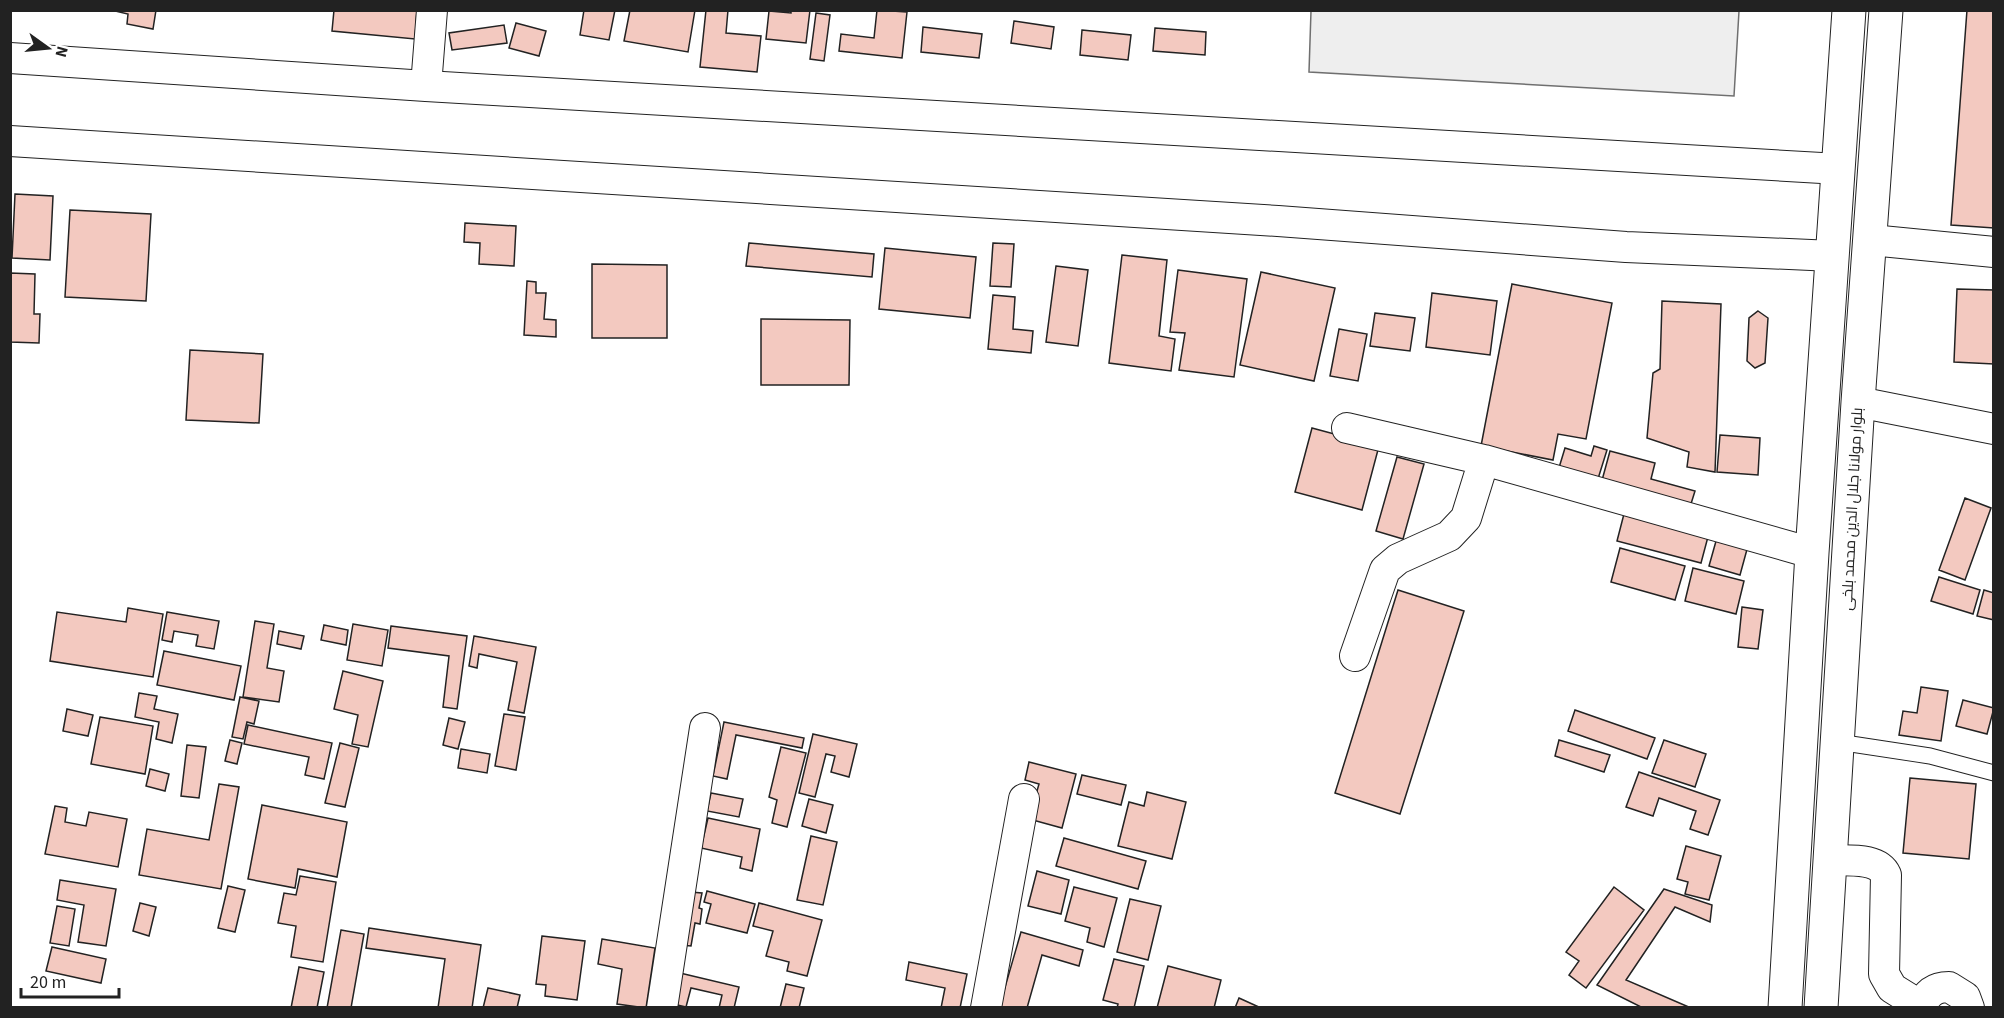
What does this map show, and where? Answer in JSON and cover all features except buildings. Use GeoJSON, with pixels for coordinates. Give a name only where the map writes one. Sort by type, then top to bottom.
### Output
{"type":"FeatureCollection","features":[{"type":"Feature","properties":{"kind":"main road"},"geometry":{"type":"LineString","coordinates":[[1785,1008],[1812,553],[1849,10]]}},
{"type":"Feature","properties":{"kind":"main road","name":"بلوار مولانا جلال الدین محمد بلخی"},"geometry":{"type":"LineString","coordinates":[[1821,1008],[1858,402],[1886,10]]}},
{"type":"Feature","properties":{"kind":"street"},"geometry":{"type":"LineString","coordinates":[[426,86],[432,10]]}},
{"type":"Feature","properties":{"kind":"street"},"geometry":{"type":"LineString","coordinates":[[10,58],[426,86],[1839,168]]}},
{"type":"Feature","properties":{"kind":"street"},"geometry":{"type":"LineString","coordinates":[[10,141],[1278,221],[1626,247],[1833,256]]}},
{"type":"Feature","properties":{"kind":"street"},"geometry":{"type":"LineString","coordinates":[[1871,240],[1994,252]]}},
{"type":"Feature","properties":{"kind":"street"},"geometry":{"type":"LineString","coordinates":[[1858,402],[1994,429]]}},
{"type":"Feature","properties":{"kind":"street"},"geometry":{"type":"LineString","coordinates":[[1347,428],[1484,460],[1812,553]]}},
{"type":"Feature","properties":{"kind":"street"},"geometry":{"type":"LineString","coordinates":[[1355,656],[1385,570],[1398,559],[1449,536],[1467,518],[1484,460]]}},
{"type":"Feature","properties":{"kind":"street"},"geometry":{"type":"LineString","coordinates":[[662,1008],[705,729]]}},
{"type":"Feature","properties":{"kind":"street"},"geometry":{"type":"LineString","coordinates":[[986,1008],[1024,799]]}},
{"type":"Feature","properties":{"kind":"street"},"geometry":{"type":"LineString","coordinates":[[1831,860],[1874,863],[1883,868],[1886,875],[1884,974],[1892,988],[1921,1007],[1932,991],[1949,987],[1965,997],[1969,1008]]}},
{"type":"Feature","properties":{"kind":"lane"},"geometry":{"type":"LineString","coordinates":[[1838,742],[1930,756],[1994,773]]}},
{"type":"Feature","properties":{"kind":"shaded area"},"geometry":{"type":"Polygon","coordinates":[[[1311,11],[1739,11],[1734,96],[1309,72],[1311,11]]]}}]}
